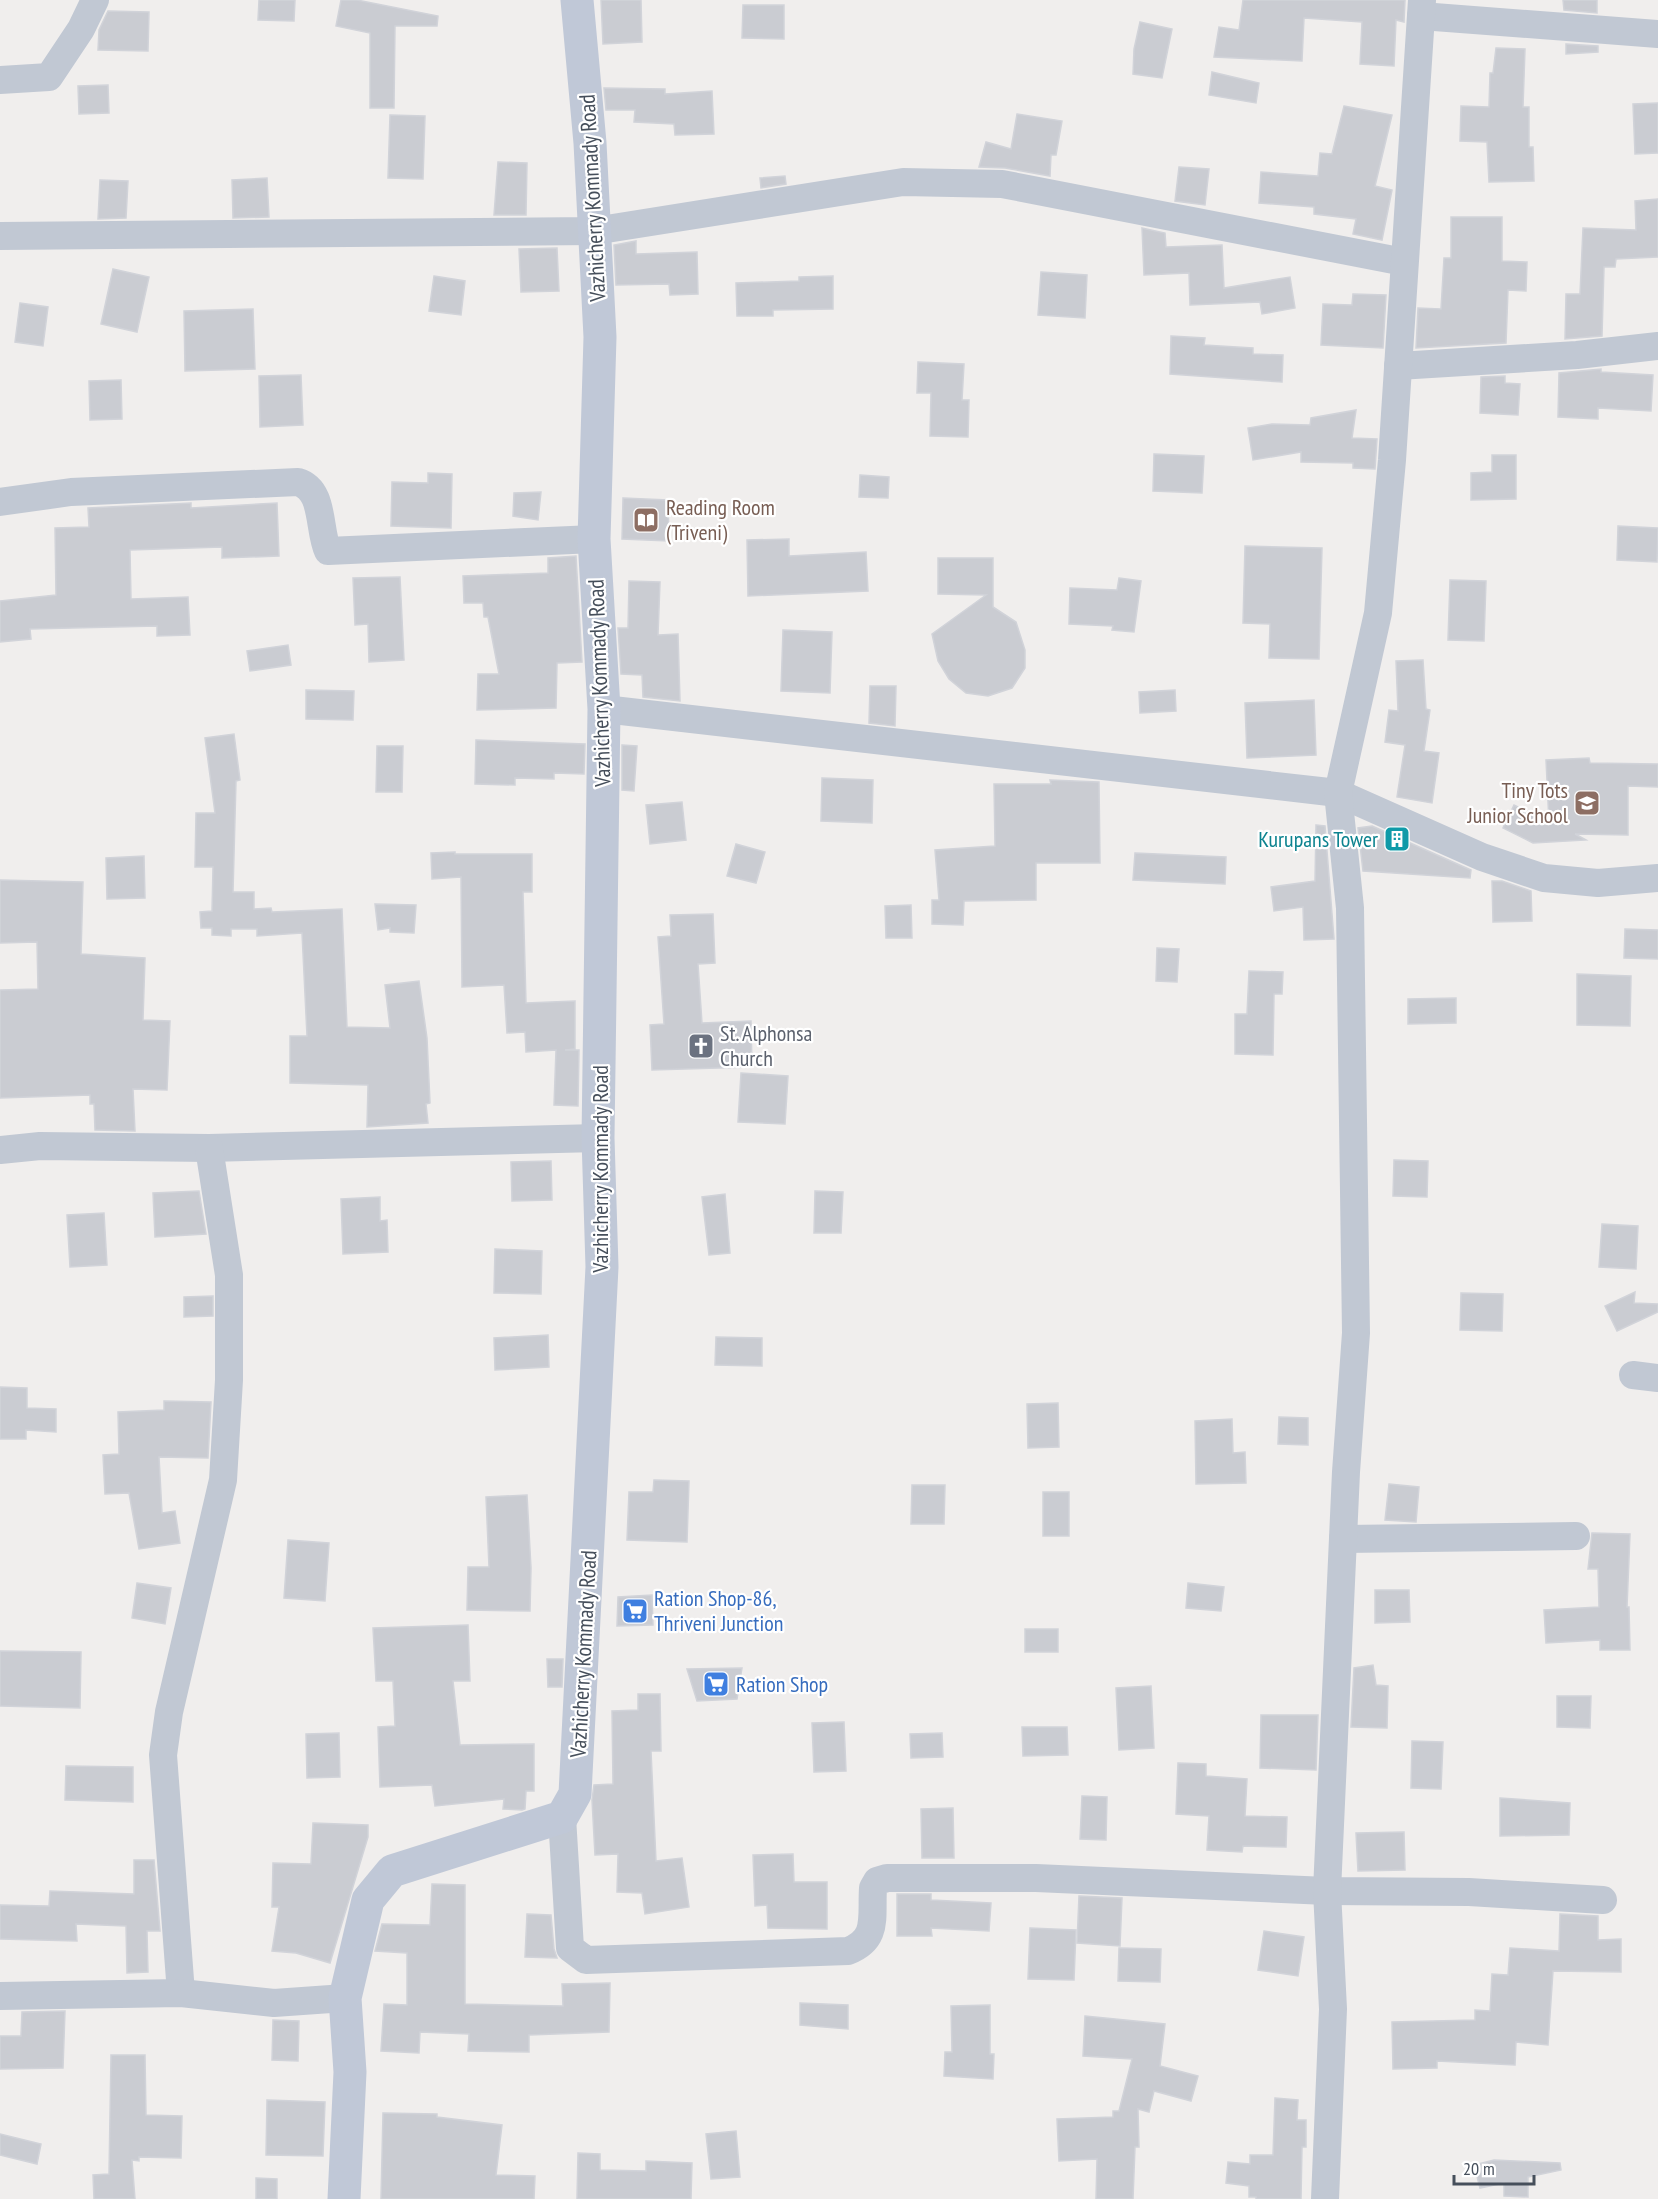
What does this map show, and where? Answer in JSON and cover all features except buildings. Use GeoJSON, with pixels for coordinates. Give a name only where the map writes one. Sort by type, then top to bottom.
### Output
{"type":"FeatureCollection","features":[{"type":"Feature","properties":{"kind":"main road","name":"Vazhicherry Kommady Road"},"geometry":{"type":"LineString","coordinates":[[562,1817],[575,1794],[579,1746],[602,1267],[598,1138],[604,709],[594,539],[600,337],[578,0]]}},
{"type":"Feature","properties":{"kind":"main road"},"geometry":{"type":"LineString","coordinates":[[344,2199],[350,2072],[345,1998],[368,1899],[392,1871],[562,1817]]}},
{"type":"Feature","properties":{"kind":"street"},"geometry":{"type":"LineString","coordinates":[[0,80],[49,77],[81,29],[95,0]]}},
{"type":"Feature","properties":{"kind":"street"},"geometry":{"type":"LineString","coordinates":[[1325,2199],[1333,2010],[1327,1891],[1343,1539],[1356,1333],[1350,908],[1338,794],[1378,612],[1398,366],[1421,8],[1658,34]]}},
{"type":"Feature","properties":{"kind":"street"},"geometry":{"type":"LineString","coordinates":[[0,237],[594,231],[903,182],[1002,184],[1404,262]]}},
{"type":"Feature","properties":{"kind":"street"},"geometry":{"type":"LineString","coordinates":[[1398,366],[1577,355],[1658,346]]}},
{"type":"Feature","properties":{"kind":"street"},"geometry":{"type":"LineString","coordinates":[[0,502],[71,492],[298,482],[306,484],[314,494],[328,551],[594,539]]}},
{"type":"Feature","properties":{"kind":"street"},"geometry":{"type":"LineString","coordinates":[[604,709],[1338,794],[1482,857],[1544,878],[1598,883],[1658,878]]}},
{"type":"Feature","properties":{"kind":"street"},"geometry":{"type":"LineString","coordinates":[[0,1150],[40,1146],[209,1148],[598,1138]]}},
{"type":"Feature","properties":{"kind":"street"},"geometry":{"type":"LineString","coordinates":[[181,1993],[163,1755],[169,1712],[223,1480],[229,1380],[228,1275],[209,1148]]}},
{"type":"Feature","properties":{"kind":"street"},"geometry":{"type":"LineString","coordinates":[[1343,1539],[1576,1536]]}},
{"type":"Feature","properties":{"kind":"street"},"geometry":{"type":"LineString","coordinates":[[562,1817],[570,1948],[586,1960],[848,1951],[862,1946],[870,1936],[873,1888],[877,1881],[887,1878],[1047,1878],[1327,1891],[1469,1892],[1603,1900]]}},
{"type":"Feature","properties":{"kind":"street"},"geometry":{"type":"LineString","coordinates":[[0,1996],[181,1993],[274,2003],[345,1998]]}},
{"type":"Feature","properties":{"kind":"place","name":"Reading Room (Triveni)"},"geometry":{"type":"Point","coordinates":[646,520]}},
{"type":"Feature","properties":{"kind":"place","name":"Tiny Tots Junior School"},"geometry":{"type":"Point","coordinates":[1587,803]}},
{"type":"Feature","properties":{"kind":"place","name":"Kurupans Tower"},"geometry":{"type":"Point","coordinates":[1397,839]}},
{"type":"Feature","properties":{"kind":"place","name":"St. Alphonsa Church"},"geometry":{"type":"Point","coordinates":[701,1046]}},
{"type":"Feature","properties":{"kind":"place","name":"Ration Shop-86, Thriveni Junction"},"geometry":{"type":"Point","coordinates":[635,1611]}},
{"type":"Feature","properties":{"kind":"place","name":"Ration Shop"},"geometry":{"type":"Point","coordinates":[716,1684]}}]}
